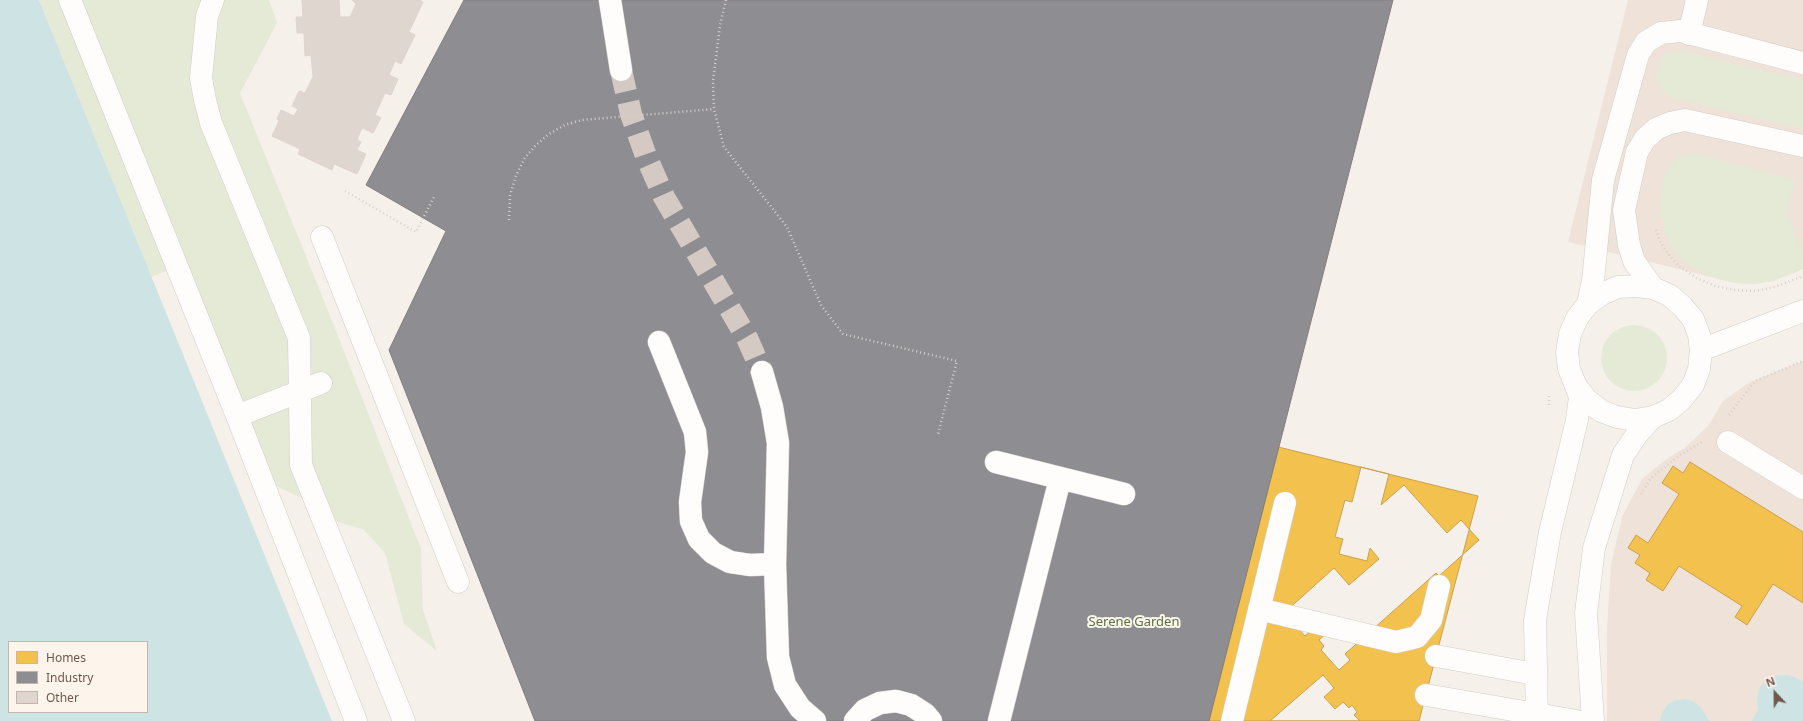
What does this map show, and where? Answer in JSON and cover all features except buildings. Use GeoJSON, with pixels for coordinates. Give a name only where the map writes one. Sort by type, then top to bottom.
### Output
{"type":"FeatureCollection","features":[{"type":"Feature","properties":{"kind":"street"},"geometry":{"type":"LineString","coordinates":[[70,0],[237,416],[356,721]]}},
{"type":"Feature","properties":{"kind":"street"},"geometry":{"type":"LineString","coordinates":[[213,0],[207,16],[201,78],[205,100],[211,123],[299,338],[301,465],[404,721]]}},
{"type":"Feature","properties":{"kind":"street"},"geometry":{"type":"LineString","coordinates":[[610,0],[621,70]]}},
{"type":"Feature","properties":{"kind":"street"},"geometry":{"type":"LineString","coordinates":[[1689,34],[1697,0]]}},
{"type":"Feature","properties":{"kind":"street"},"geometry":{"type":"LineString","coordinates":[[1588,304],[1593,281],[1602,180],[1638,55],[1646,42],[1661,32],[1676,31],[1803,63]]}},
{"type":"Feature","properties":{"kind":"street"},"geometry":{"type":"LineString","coordinates":[[1653,288],[1634,261],[1629,245],[1624,210],[1637,152],[1645,139],[1656,129],[1670,123],[1685,120],[1803,146]]}},
{"type":"Feature","properties":{"kind":"street"},"geometry":{"type":"LineString","coordinates":[[322,236],[458,582]]}},
{"type":"Feature","properties":{"kind":"street"},"geometry":{"type":"LineString","coordinates":[[1537,718],[1535,620],[1550,532],[1577,420],[1580,397],[1569,369],[1567,352],[1570,334],[1577,318],[1588,304],[1602,294],[1618,287],[1636,286],[1653,288],[1669,295],[1682,306],[1693,319],[1699,335],[1699,369],[1693,385],[1682,399],[1669,410],[1653,417],[1635,420],[1617,417],[1601,411],[1587,400],[1576,386]]}},
{"type":"Feature","properties":{"kind":"street"},"geometry":{"type":"LineString","coordinates":[[1700,350],[1803,312]]}},
{"type":"Feature","properties":{"kind":"street"},"geometry":{"type":"LineString","coordinates":[[659,342],[695,432],[697,452],[690,502],[692,521],[699,539],[713,554],[730,562],[776,564]]}},
{"type":"Feature","properties":{"kind":"street"},"geometry":{"type":"LineString","coordinates":[[762,372],[772,407],[778,444],[776,564],[778,657],[785,684],[800,708],[815,721]]}},
{"type":"Feature","properties":{"kind":"street"},"geometry":{"type":"LineString","coordinates":[[237,416],[321,383]]}},
{"type":"Feature","properties":{"kind":"street"},"geometry":{"type":"LineString","coordinates":[[1593,721],[1586,614],[1594,548],[1623,455],[1638,433],[1653,417]]}},
{"type":"Feature","properties":{"kind":"street"},"geometry":{"type":"LineString","coordinates":[[1728,442],[1803,488]]}},
{"type":"Feature","properties":{"kind":"street"},"geometry":{"type":"LineString","coordinates":[[996,462],[1124,494]]}},
{"type":"Feature","properties":{"kind":"street"},"geometry":{"type":"LineString","coordinates":[[999,721],[1060,479]]}},
{"type":"Feature","properties":{"kind":"street"},"geometry":{"type":"LineString","coordinates":[[1232,721],[1285,503]]}},
{"type":"Feature","properties":{"kind":"street"},"geometry":{"type":"LineString","coordinates":[[1259,609],[1396,642],[1417,636],[1431,620],[1439,586]]}},
{"type":"Feature","properties":{"kind":"street"},"geometry":{"type":"LineString","coordinates":[[1436,656],[1535,674]]}},
{"type":"Feature","properties":{"kind":"street"},"geometry":{"type":"LineString","coordinates":[[1426,695],[1537,718],[1577,721]]}},
{"type":"Feature","properties":{"kind":"street"},"geometry":{"type":"LineString","coordinates":[[855,721],[865,710],[880,703],[896,701],[911,705],[925,714],[931,721]]}},
{"type":"Feature","properties":{"kind":"path"},"geometry":{"type":"LineString","coordinates":[[726,0],[715,53],[713,81],[714,109],[724,147],[787,227],[821,305],[843,334],[957,361],[938,434]]}},
{"type":"Feature","properties":{"kind":"path"},"geometry":{"type":"LineString","coordinates":[[509,220],[510,195],[524,158],[549,134],[565,125],[582,120],[714,109]]}},
{"type":"Feature","properties":{"kind":"path"},"geometry":{"type":"LineString","coordinates":[[345,191],[416,232],[434,197]]}},
{"type":"Feature","properties":{"kind":"path"},"geometry":{"type":"LineString","coordinates":[[1655,227],[1660,241],[1668,254],[1680,267],[1697,278],[1715,286],[1735,290],[1755,291],[1775,287],[1803,276]]}},
{"type":"Feature","properties":{"kind":"path"},"geometry":{"type":"LineString","coordinates":[[1726,419],[1755,381],[1803,361]]}},
{"type":"Feature","properties":{"kind":"path"},"geometry":{"type":"LineString","coordinates":[[1640,495],[1651,478],[1680,455],[1706,439]]}},
{"type":"Feature","properties":{"kind":"shaded area"},"geometry":{"type":"Polygon","coordinates":[[[0,0],[39,0],[332,721],[0,721],[0,0]]]}},
{"type":"Feature","properties":{"kind":"shaded area"},"geometry":{"type":"Polygon","coordinates":[[[1628,0],[1803,0],[1803,269],[1773,281],[1754,284],[1736,283],[1568,242],[1628,0]]]}},
{"type":"Feature","properties":{"kind":"shaded area"},"geometry":{"type":"Polygon","coordinates":[[[1803,361],[1803,721],[1607,721],[1607,629],[1611,565],[1622,517],[1642,479],[1668,458],[1686,447],[1708,426],[1723,401],[1750,382],[1803,361]]]}},
{"type":"Feature","properties":{"kind":"shaded area"},"geometry":{"type":"Polygon","coordinates":[[[1778,675],[1789,675],[1803,682],[1803,721],[1752,721],[1758,709],[1757,698],[1760,687],[1768,680],[1778,675]]]}},
{"type":"Feature","properties":{"kind":"shaded area"},"geometry":{"type":"Polygon","coordinates":[[[1685,699],[1694,702],[1701,708],[1709,721],[1660,721],[1662,713],[1667,705],[1676,700],[1685,699]]]}},
{"type":"Feature","properties":{"kind":"green space"},"geometry":{"type":"Polygon","coordinates":[[[39,0],[269,0],[277,23],[240,93],[331,318],[421,549],[423,610],[437,651],[404,624],[385,553],[364,530],[333,520],[308,501],[249,473],[168,270],[151,277],[39,0]]]}},
{"type":"Feature","properties":{"kind":"green space"},"geometry":{"type":"Polygon","coordinates":[[[1676,51],[1687,52],[1803,80],[1803,129],[1670,97],[1661,90],[1658,85],[1656,75],[1661,59],[1665,55],[1676,51]]]}},
{"type":"Feature","properties":{"kind":"green space"},"geometry":{"type":"Polygon","coordinates":[[[1691,154],[1702,155],[1795,180],[1787,211],[1803,254],[1803,269],[1773,281],[1754,284],[1736,283],[1717,279],[1700,272],[1684,261],[1673,249],[1667,238],[1660,213],[1666,170],[1681,156],[1691,154]]]}},
{"type":"Feature","properties":{"kind":"green space"},"geometry":{"type":"Polygon","coordinates":[[[1634,325],[1647,328],[1657,335],[1664,345],[1667,358],[1664,371],[1657,381],[1647,388],[1634,391],[1621,388],[1611,381],[1604,371],[1601,358],[1604,345],[1611,335],[1621,328],[1634,325]]]}},
{"type":"Feature","properties":{"kind":"tunnel"},"geometry":{"type":"LineString","coordinates":[[621,70],[631,114],[646,156],[664,197],[747,338],[762,372]]}},
{"type":"Feature","properties":{"kind":"park label","name":"Serene Garden"},"geometry":{"type":"Point","coordinates":[1134,622]}}]}
